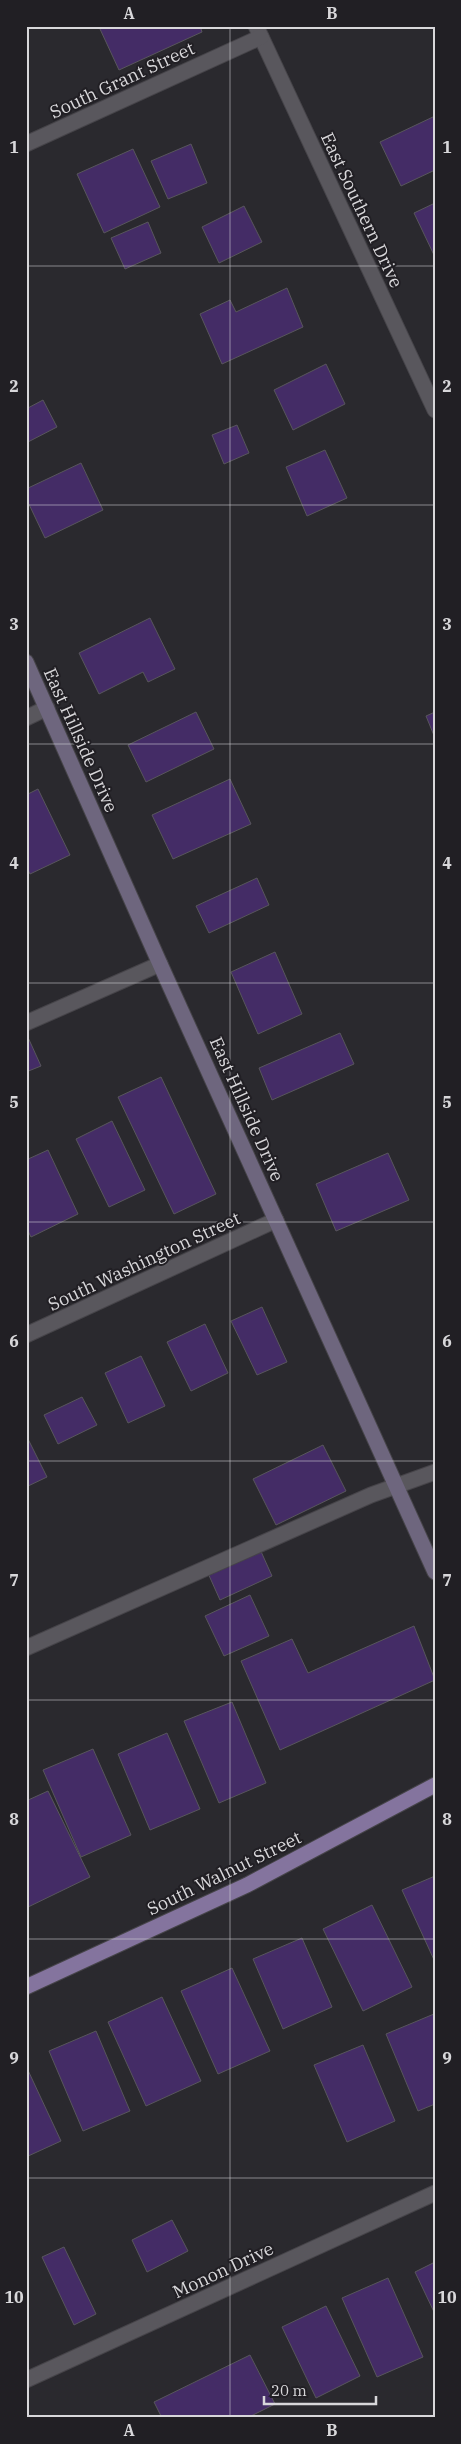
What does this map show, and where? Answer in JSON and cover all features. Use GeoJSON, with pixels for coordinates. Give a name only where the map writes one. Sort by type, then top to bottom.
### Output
{"type":"FeatureCollection","features":[{"type":"Feature","properties":{"kind":"main road","name":"East Hillside Drive"},"geometry":{"type":"LineString","coordinates":[[26,662],[160,964],[435,1572]]}},
{"type":"Feature","properties":{"kind":"main road","name":"South Walnut Street"},"geometry":{"type":"LineString","coordinates":[[26,1987],[247,1885],[435,1785]]}},
{"type":"Feature","properties":{"kind":"street","name":"South Grant Street"},"geometry":{"type":"LineString","coordinates":[[26,144],[258,32]]}},
{"type":"Feature","properties":{"kind":"street","name":"East Southern Drive"},"geometry":{"type":"LineString","coordinates":[[258,32],[435,410]]}},
{"type":"Feature","properties":{"kind":"street"},"geometry":{"type":"LineString","coordinates":[[26,718],[48,708]]}},
{"type":"Feature","properties":{"kind":"street"},"geometry":{"type":"LineString","coordinates":[[26,1023],[160,964]]}},
{"type":"Feature","properties":{"kind":"street","name":"South Washington Street"},"geometry":{"type":"LineString","coordinates":[[26,1335],[276,1220]]}},
{"type":"Feature","properties":{"kind":"street"},"geometry":{"type":"LineString","coordinates":[[26,1648],[397,1486],[435,1472]]}},
{"type":"Feature","properties":{"kind":"street","name":"Monon Drive"},"geometry":{"type":"LineString","coordinates":[[26,2380],[435,2193]]}},
{"type":"Feature","properties":{"kind":"building"},"geometry":{"type":"Polygon","coordinates":[[[105,26],[200,26],[202,32],[119,70],[100,29],[105,26]]]}},
{"type":"Feature","properties":{"kind":"building"},"geometry":{"type":"Polygon","coordinates":[[[435,116],[435,170],[401,186],[380,142],[435,116]]]}},
{"type":"Feature","properties":{"kind":"building"},"geometry":{"type":"Polygon","coordinates":[[[191,144],[207,183],[168,199],[151,161],[191,144]]]}},
{"type":"Feature","properties":{"kind":"building"},"geometry":{"type":"Polygon","coordinates":[[[133,149],[160,207],[104,233],[77,174],[133,149]]]}},
{"type":"Feature","properties":{"kind":"building"},"geometry":{"type":"Polygon","coordinates":[[[435,203],[435,254],[434,255],[414,213],[435,203]]]}},
{"type":"Feature","properties":{"kind":"building"},"geometry":{"type":"Polygon","coordinates":[[[244,206],[262,242],[219,263],[202,227],[244,206]]]}},
{"type":"Feature","properties":{"kind":"building"},"geometry":{"type":"Polygon","coordinates":[[[148,222],[161,253],[125,269],[111,238],[148,222]]]}},
{"type":"Feature","properties":{"kind":"building"},"geometry":{"type":"Polygon","coordinates":[[[287,288],[303,327],[222,364],[200,314],[230,300],[236,312],[287,288]]]}},
{"type":"Feature","properties":{"kind":"building"},"geometry":{"type":"Polygon","coordinates":[[[326,364],[345,404],[293,430],[274,390],[326,364]]]}},
{"type":"Feature","properties":{"kind":"building"},"geometry":{"type":"Polygon","coordinates":[[[43,400],[57,427],[26,443],[26,409],[43,400]]]}},
{"type":"Feature","properties":{"kind":"building"},"geometry":{"type":"Polygon","coordinates":[[[237,425],[249,453],[224,464],[212,435],[237,425]]]}},
{"type":"Feature","properties":{"kind":"building"},"geometry":{"type":"Polygon","coordinates":[[[325,450],[347,498],[307,516],[286,467],[325,450]]]}},
{"type":"Feature","properties":{"kind":"building"},"geometry":{"type":"Polygon","coordinates":[[[81,463],[103,510],[45,538],[26,498],[26,489],[81,463]]]}},
{"type":"Feature","properties":{"kind":"building"},"geometry":{"type":"Polygon","coordinates":[[[150,618],[175,669],[148,682],[143,672],[99,694],[79,653],[150,618]]]}},
{"type":"Feature","properties":{"kind":"building"},"geometry":{"type":"Polygon","coordinates":[[[196,712],[214,749],[146,782],[128,745],[196,712]]]}},
{"type":"Feature","properties":{"kind":"building"},"geometry":{"type":"Polygon","coordinates":[[[435,712],[435,738],[426,716],[435,712]]]}},
{"type":"Feature","properties":{"kind":"building"},"geometry":{"type":"Polygon","coordinates":[[[230,779],[251,824],[173,859],[152,815],[230,779]]]}},
{"type":"Feature","properties":{"kind":"building"},"geometry":{"type":"Polygon","coordinates":[[[38,789],[70,855],[30,874],[26,866],[26,795],[38,789]]]}},
{"type":"Feature","properties":{"kind":"building"},"geometry":{"type":"Polygon","coordinates":[[[257,878],[269,905],[209,933],[196,906],[257,878]]]}},
{"type":"Feature","properties":{"kind":"building"},"geometry":{"type":"Polygon","coordinates":[[[275,952],[302,1014],[258,1034],[231,972],[275,952]]]}},
{"type":"Feature","properties":{"kind":"building"},"geometry":{"type":"Polygon","coordinates":[[[26,1033],[41,1066],[26,1072],[26,1033]]]}},
{"type":"Feature","properties":{"kind":"building"},"geometry":{"type":"Polygon","coordinates":[[[340,1033],[354,1064],[272,1100],[259,1068],[340,1033]]]}},
{"type":"Feature","properties":{"kind":"building"},"geometry":{"type":"Polygon","coordinates":[[[161,1077],[216,1194],[174,1214],[118,1097],[161,1077]]]}},
{"type":"Feature","properties":{"kind":"building"},"geometry":{"type":"Polygon","coordinates":[[[112,1121],[145,1190],[109,1207],[76,1139],[112,1121]]]}},
{"type":"Feature","properties":{"kind":"building"},"geometry":{"type":"Polygon","coordinates":[[[48,1150],[78,1214],[31,1237],[26,1227],[26,1160],[48,1150]]]}},
{"type":"Feature","properties":{"kind":"building"},"geometry":{"type":"Polygon","coordinates":[[[388,1153],[409,1200],[336,1231],[316,1184],[388,1153]]]}},
{"type":"Feature","properties":{"kind":"building"},"geometry":{"type":"Polygon","coordinates":[[[262,1307],[287,1362],[257,1375],[231,1321],[262,1307]]]}},
{"type":"Feature","properties":{"kind":"building"},"geometry":{"type":"Polygon","coordinates":[[[205,1324],[228,1373],[191,1391],[167,1342],[205,1324]]]}},
{"type":"Feature","properties":{"kind":"building"},"geometry":{"type":"Polygon","coordinates":[[[141,1356],[165,1406],[128,1423],[105,1373],[141,1356]]]}},
{"type":"Feature","properties":{"kind":"building"},"geometry":{"type":"Polygon","coordinates":[[[82,1397],[97,1425],[58,1444],[44,1415],[82,1397]]]}},
{"type":"Feature","properties":{"kind":"building"},"geometry":{"type":"Polygon","coordinates":[[[26,1435],[47,1477],[26,1487],[26,1435]]]}},
{"type":"Feature","properties":{"kind":"building"},"geometry":{"type":"Polygon","coordinates":[[[323,1445],[346,1491],[276,1525],[253,1479],[323,1445]]]}},
{"type":"Feature","properties":{"kind":"building"},"geometry":{"type":"Polygon","coordinates":[[[259,1547],[272,1576],[220,1600],[207,1571],[259,1547]]]}},
{"type":"Feature","properties":{"kind":"building"},"geometry":{"type":"Polygon","coordinates":[[[250,1595],[269,1636],[224,1656],[205,1616],[250,1595]]]}},
{"type":"Feature","properties":{"kind":"building"},"geometry":{"type":"Polygon","coordinates":[[[414,1626],[435,1680],[280,1750],[241,1661],[292,1639],[308,1673],[414,1626]]]}},
{"type":"Feature","properties":{"kind":"building"},"geometry":{"type":"Polygon","coordinates":[[[232,1702],[266,1783],[219,1803],[184,1721],[232,1702]]]}},
{"type":"Feature","properties":{"kind":"building"},"geometry":{"type":"Polygon","coordinates":[[[167,1733],[200,1809],[150,1830],[118,1754],[167,1733]]]}},
{"type":"Feature","properties":{"kind":"building"},"geometry":{"type":"Polygon","coordinates":[[[93,1749],[131,1835],[81,1857],[43,1770],[93,1749]]]}},
{"type":"Feature","properties":{"kind":"building"},"geometry":{"type":"Polygon","coordinates":[[[48,1791],[90,1877],[26,1908],[26,1801],[48,1791]]]}},
{"type":"Feature","properties":{"kind":"building"},"geometry":{"type":"Polygon","coordinates":[[[435,1876],[435,1962],[402,1890],[435,1876]]]}},
{"type":"Feature","properties":{"kind":"building"},"geometry":{"type":"Polygon","coordinates":[[[372,1905],[412,1987],[363,2011],[323,1929],[372,1905]]]}},
{"type":"Feature","properties":{"kind":"building"},"geometry":{"type":"Polygon","coordinates":[[[302,1938],[332,2007],[283,2029],[253,1959],[302,1938]]]}},
{"type":"Feature","properties":{"kind":"building"},"geometry":{"type":"Polygon","coordinates":[[[232,1968],[270,2051],[218,2074],[181,1991],[232,1968]]]}},
{"type":"Feature","properties":{"kind":"building"},"geometry":{"type":"Polygon","coordinates":[[[162,1997],[201,2081],[146,2106],[108,2022],[162,1997]]]}},
{"type":"Feature","properties":{"kind":"building"},"geometry":{"type":"Polygon","coordinates":[[[434,2014],[435,2104],[418,2111],[386,2034],[434,2014]]]}},
{"type":"Feature","properties":{"kind":"building"},"geometry":{"type":"Polygon","coordinates":[[[96,2031],[130,2111],[83,2131],[49,2051],[96,2031]]]}},
{"type":"Feature","properties":{"kind":"building"},"geometry":{"type":"Polygon","coordinates":[[[363,2045],[395,2121],[347,2142],[314,2065],[363,2045]]]}},
{"type":"Feature","properties":{"kind":"building"},"geometry":{"type":"Polygon","coordinates":[[[26,2066],[61,2141],[26,2157],[26,2066]]]}},
{"type":"Feature","properties":{"kind":"building"},"geometry":{"type":"Polygon","coordinates":[[[172,2220],[188,2251],[147,2272],[132,2240],[172,2220]]]}},
{"type":"Feature","properties":{"kind":"building"},"geometry":{"type":"Polygon","coordinates":[[[64,2247],[96,2314],[74,2325],[42,2257],[64,2247]]]}},
{"type":"Feature","properties":{"kind":"building"},"geometry":{"type":"Polygon","coordinates":[[[435,2262],[435,2314],[415,2272],[435,2262]]]}},
{"type":"Feature","properties":{"kind":"building"},"geometry":{"type":"Polygon","coordinates":[[[388,2278],[423,2357],[377,2377],[342,2298],[388,2278]]]}},
{"type":"Feature","properties":{"kind":"building"},"geometry":{"type":"Polygon","coordinates":[[[326,2306],[360,2376],[316,2398],[282,2327],[326,2306]]]}},
{"type":"Feature","properties":{"kind":"building"},"geometry":{"type":"Polygon","coordinates":[[[250,2355],[275,2404],[247,2418],[162,2418],[154,2402],[250,2355]]]}}]}
